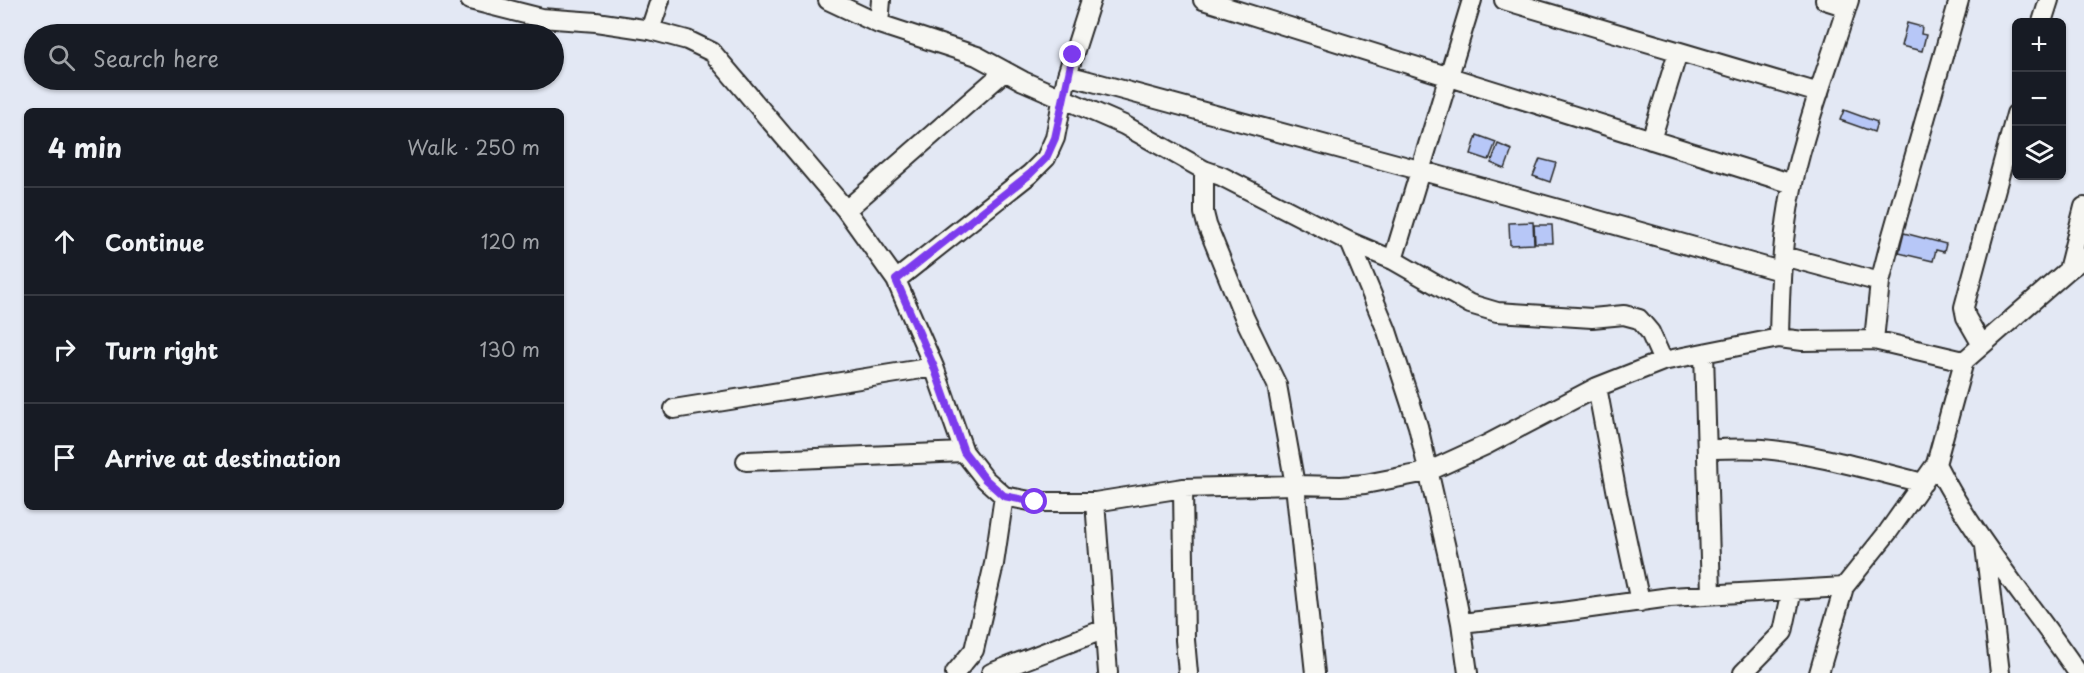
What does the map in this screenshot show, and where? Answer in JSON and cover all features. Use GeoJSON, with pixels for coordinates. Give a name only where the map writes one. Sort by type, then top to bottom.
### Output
{"type":"FeatureCollection","features":[{"type":"Feature","properties":{"kind":"street"},"geometry":{"type":"LineString","coordinates":[[470,0],[541,18],[596,22],[650,30],[687,40],[712,52],[846,210],[896,280],[934,367],[964,452],[985,479],[1004,496],[1035,502],[1095,502],[1183,488],[1365,484],[1427,472],[1486,445],[1597,387],[1663,361],[1779,338],[1803,341],[1874,340],[1964,361]]}},
{"type":"Feature","properties":{"kind":"street"},"geometry":{"type":"LineString","coordinates":[[541,18],[544,0]]}},
{"type":"Feature","properties":{"kind":"street"},"geometry":{"type":"LineString","coordinates":[[650,30],[660,0]]}},
{"type":"Feature","properties":{"kind":"street"},"geometry":{"type":"LineString","coordinates":[[828,0],[879,24],[977,56],[1023,81],[1124,125],[1204,170],[1221,176],[1350,242],[1393,260],[1470,304],[1497,312],[1592,318],[1624,315],[1639,319],[1650,332],[1663,361]]}},
{"type":"Feature","properties":{"kind":"street"},"geometry":{"type":"LineString","coordinates":[[879,24],[881,0]]}},
{"type":"Feature","properties":{"kind":"street"},"geometry":{"type":"LineString","coordinates":[[896,280],[1021,181],[1046,158],[1055,138],[1067,75],[1091,0]]}},
{"type":"Feature","properties":{"kind":"street"},"geometry":{"type":"LineString","coordinates":[[1203,0],[1793,184]]}},
{"type":"Feature","properties":{"kind":"street"},"geometry":{"type":"LineString","coordinates":[[1393,260],[1472,0]]}},
{"type":"Feature","properties":{"kind":"street"},"geometry":{"type":"LineString","coordinates":[[1504,0],[1546,6],[1678,52],[1819,93]]}},
{"type":"Feature","properties":{"kind":"street"},"geometry":{"type":"LineString","coordinates":[[1779,338],[1782,263],[1793,184],[1848,3],[1825,0]]}},
{"type":"Feature","properties":{"kind":"street"},"geometry":{"type":"LineString","coordinates":[[1874,340],[1880,282],[1959,0]]}},
{"type":"Feature","properties":{"kind":"street"},"geometry":{"type":"LineString","coordinates":[[2043,18],[2049,0]]}},
{"type":"Feature","properties":{"kind":"street"},"geometry":{"type":"LineString","coordinates":[[1650,140],[1678,52]]}},
{"type":"Feature","properties":{"kind":"street"},"geometry":{"type":"LineString","coordinates":[[846,210],[1005,71]]}},
{"type":"Feature","properties":{"kind":"street"},"geometry":{"type":"LineString","coordinates":[[1067,75],[1419,170],[1782,263],[1880,282]]}},
{"type":"Feature","properties":{"kind":"street"},"geometry":{"type":"LineString","coordinates":[[1982,345],[1966,317],[1964,307],[2013,126]]}},
{"type":"Feature","properties":{"kind":"street"},"geometry":{"type":"LineString","coordinates":[[1204,170],[1204,213],[1207,225],[1245,319],[1277,385],[1295,485],[1315,673]]}},
{"type":"Feature","properties":{"kind":"street"},"geometry":{"type":"LineString","coordinates":[[2068,270],[2084,207]]}},
{"type":"Feature","properties":{"kind":"street"},"geometry":{"type":"LineString","coordinates":[[1350,242],[1387,331],[1418,426],[1448,557],[1468,673]]}},
{"type":"Feature","properties":{"kind":"street"},"geometry":{"type":"LineString","coordinates":[[1819,673],[1844,587],[1888,532],[1936,464],[1964,361],[2084,258]]}},
{"type":"Feature","properties":{"kind":"street"},"geometry":{"type":"LineString","coordinates":[[1704,353],[1711,594]]}},
{"type":"Feature","properties":{"kind":"street"},"geometry":{"type":"LineString","coordinates":[[674,409],[934,367]]}},
{"type":"Feature","properties":{"kind":"street"},"geometry":{"type":"LineString","coordinates":[[1597,387],[1640,602]]}},
{"type":"Feature","properties":{"kind":"street"},"geometry":{"type":"LineString","coordinates":[[1707,449],[1760,449],[1787,452],[1831,460],[1923,483]]}},
{"type":"Feature","properties":{"kind":"street"},"geometry":{"type":"LineString","coordinates":[[746,461],[964,452]]}},
{"type":"Feature","properties":{"kind":"street"},"geometry":{"type":"LineString","coordinates":[[1936,464],[1948,488],[1985,544],[2078,673]]}},
{"type":"Feature","properties":{"kind":"street"},"geometry":{"type":"LineString","coordinates":[[1183,488],[1185,640],[1188,673]]}},
{"type":"Feature","properties":{"kind":"street"},"geometry":{"type":"LineString","coordinates":[[955,673],[974,650],[994,564],[1004,496]]}},
{"type":"Feature","properties":{"kind":"street"},"geometry":{"type":"LineString","coordinates":[[1095,502],[1108,673]]}},
{"type":"Feature","properties":{"kind":"street"},"geometry":{"type":"LineString","coordinates":[[1985,544],[2000,673]]}},
{"type":"Feature","properties":{"kind":"street"},"geometry":{"type":"LineString","coordinates":[[1461,623],[1711,594],[1844,587]]}},
{"type":"Feature","properties":{"kind":"street"},"geometry":{"type":"LineString","coordinates":[[1743,673],[1782,632],[1792,590]]}},
{"type":"Feature","properties":{"kind":"street"},"geometry":{"type":"LineString","coordinates":[[991,673],[1105,628]]}},
{"type":"Feature","properties":{"kind":"street"},"geometry":{"type":"LineString","coordinates":[[974,650],[985,673]]}},
{"type":"Feature","properties":{"kind":"building"},"geometry":{"type":"Polygon","coordinates":[[[1907,23],[1922,27],[1921,34],[1926,35],[1922,51],[1901,46],[1907,23]]]}},
{"type":"Feature","properties":{"kind":"building"},"geometry":{"type":"Polygon","coordinates":[[[1844,110],[1877,122],[1874,132],[1840,120],[1844,110]]]}},
{"type":"Feature","properties":{"kind":"building"},"geometry":{"type":"Polygon","coordinates":[[[1477,135],[1496,142],[1489,160],[1471,154],[1477,135]]]}},
{"type":"Feature","properties":{"kind":"building"},"geometry":{"type":"Polygon","coordinates":[[[1498,144],[1512,150],[1505,169],[1491,163],[1498,144]]]}},
{"type":"Feature","properties":{"kind":"building"},"geometry":{"type":"Polygon","coordinates":[[[1540,159],[1556,163],[1550,182],[1533,176],[1540,159]]]}},
{"type":"Feature","properties":{"kind":"building"},"geometry":{"type":"Polygon","coordinates":[[[1533,222],[1534,244],[1510,245],[1509,223],[1533,222]]]}},
{"type":"Feature","properties":{"kind":"building"},"geometry":{"type":"Polygon","coordinates":[[[1534,225],[1552,225],[1553,243],[1535,243],[1534,225]]]}},
{"type":"Feature","properties":{"kind":"building"},"geometry":{"type":"Polygon","coordinates":[[[1904,233],[1946,244],[1944,252],[1936,250],[1933,261],[1899,253],[1904,233]]]}},
{"type":"Feature","properties":{"kind":"route"},"geometry":{"type":"LineString","coordinates":[[1035,502],[1004,496],[985,479],[964,452],[934,367],[896,280],[1030,174],[1046,158],[1055,138],[1073,55]]}}]}
